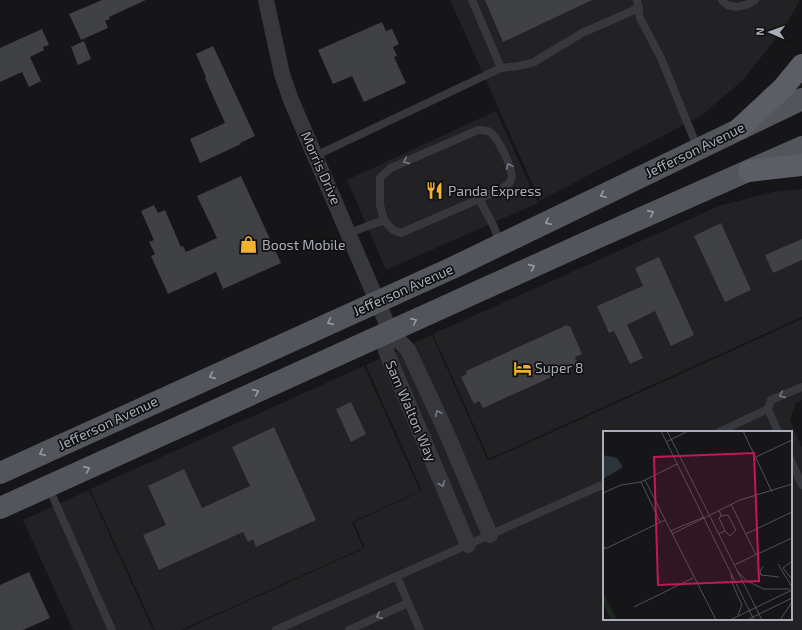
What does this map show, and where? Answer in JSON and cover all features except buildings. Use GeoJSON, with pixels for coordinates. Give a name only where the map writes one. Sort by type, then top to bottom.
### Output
{"type":"FeatureCollection","features":[{"type":"Feature","properties":{"kind":"highway"},"geometry":{"type":"LineString","coordinates":[[739,129],[783,88],[802,65]]}},
{"type":"Feature","properties":{"kind":"highway"},"geometry":{"type":"LineString","coordinates":[[749,171],[802,166]]}},
{"type":"Feature","properties":{"kind":"main road","name":"Jefferson Avenue"},"geometry":{"type":"LineString","coordinates":[[0,473],[501,245],[802,99]]}},
{"type":"Feature","properties":{"kind":"main road"},"geometry":{"type":"LineString","coordinates":[[0,508],[594,239],[802,148]]}},
{"type":"Feature","properties":{"kind":"street","name":"Morris Drive"},"geometry":{"type":"LineString","coordinates":[[266,0],[282,74],[291,100],[390,331]]}},
{"type":"Feature","properties":{"kind":"street","name":"Sam Walton Way"},"geometry":{"type":"LineString","coordinates":[[390,331],[408,350],[444,427],[490,536]]}},
{"type":"Feature","properties":{"kind":"street","name":"Sam Walton Way"},"geometry":{"type":"LineString","coordinates":[[390,331],[386,351],[468,546]]}},
{"type":"Feature","properties":{"kind":"lane"},"geometry":{"type":"LineString","coordinates":[[472,0],[501,68]]}},
{"type":"Feature","properties":{"kind":"lane"},"geometry":{"type":"LineString","coordinates":[[722,0],[730,7],[741,7],[755,0]]}},
{"type":"Feature","properties":{"kind":"lane"},"geometry":{"type":"LineString","coordinates":[[315,156],[501,68],[519,66],[534,62],[582,33],[638,4],[640,18],[660,58],[699,150]]}},
{"type":"Feature","properties":{"kind":"lane"},"geometry":{"type":"LineString","coordinates":[[478,130],[486,130],[498,140],[512,172],[512,179],[508,185],[479,199],[401,233],[394,230],[384,220],[380,205],[380,178],[391,168],[478,130]]}},
{"type":"Feature","properties":{"kind":"lane"},"geometry":{"type":"LineString","coordinates":[[479,199],[494,227],[501,245]]}},
{"type":"Feature","properties":{"kind":"lane"},"geometry":{"type":"LineString","coordinates":[[349,233],[384,220]]}},
{"type":"Feature","properties":{"kind":"lane"},"geometry":{"type":"LineString","coordinates":[[778,431],[768,408],[771,400],[802,386]]}},
{"type":"Feature","properties":{"kind":"lane"},"geometry":{"type":"LineString","coordinates":[[721,431],[768,408]]}},
{"type":"Feature","properties":{"kind":"lane"},"geometry":{"type":"LineString","coordinates":[[792,463],[802,485]]}},
{"type":"Feature","properties":{"kind":"lane"},"geometry":{"type":"LineString","coordinates":[[276,630],[468,546],[603,484]]}},
{"type":"Feature","properties":{"kind":"lane"},"geometry":{"type":"LineString","coordinates":[[48,486],[112,630]]}},
{"type":"Feature","properties":{"kind":"lane"},"geometry":{"type":"LineString","coordinates":[[397,577],[420,630]]}},
{"type":"Feature","properties":{"kind":"lane"},"geometry":{"type":"LineString","coordinates":[[349,630],[408,603]]}},
{"type":"Feature","properties":{"kind":"shaded area"},"geometry":{"type":"Polygon","coordinates":[[[450,0],[800,0],[785,27],[743,80],[702,115],[540,201],[450,0]]]}},
{"type":"Feature","properties":{"kind":"shaded area"},"geometry":{"type":"Polygon","coordinates":[[[496,111],[538,203],[386,270],[347,180],[496,111]]]}},
{"type":"Feature","properties":{"kind":"shaded area"},"geometry":{"type":"Polygon","coordinates":[[[802,189],[802,317],[489,459],[433,334],[719,206],[773,192],[802,189]]]}},
{"type":"Feature","properties":{"kind":"shaded area"},"geometry":{"type":"Polygon","coordinates":[[[802,319],[802,400],[796,403],[790,420],[802,448],[802,630],[184,630],[365,548],[354,522],[422,491],[366,365],[432,335],[488,461],[802,319]]]}},
{"type":"Feature","properties":{"kind":"shaded area"},"geometry":{"type":"Polygon","coordinates":[[[364,366],[420,491],[352,522],[363,548],[181,630],[155,630],[90,489],[364,366]]]}},
{"type":"Feature","properties":{"kind":"shaded area"},"geometry":{"type":"Polygon","coordinates":[[[89,490],[153,630],[73,630],[23,520],[89,490]]]}},
{"type":"Feature","properties":{"kind":"place","name":"Panda Express"},"geometry":{"type":"Point","coordinates":[435,191]}},
{"type":"Feature","properties":{"kind":"place","name":"Boost Mobile"},"geometry":{"type":"Point","coordinates":[249,245]}},
{"type":"Feature","properties":{"kind":"place","name":"Super 8"},"geometry":{"type":"Point","coordinates":[522,368]}}]}
